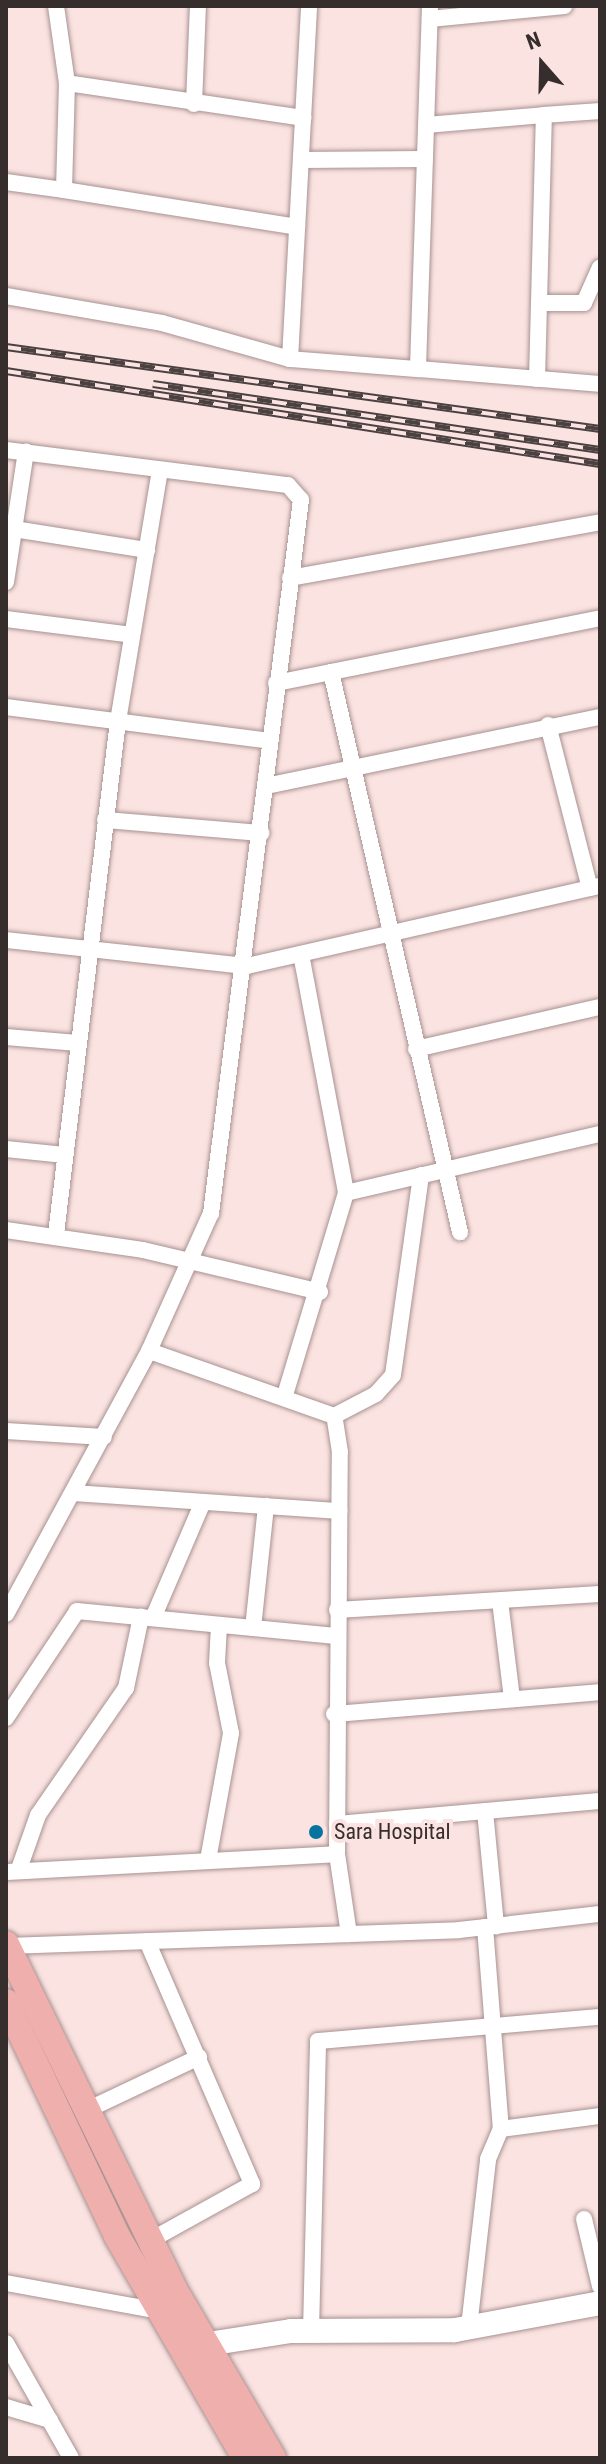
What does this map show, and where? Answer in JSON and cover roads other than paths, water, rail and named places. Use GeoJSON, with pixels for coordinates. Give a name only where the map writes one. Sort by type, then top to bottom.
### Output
{"type":"FeatureCollection","features":[{"type":"Feature","properties":{"kind":"main road"},"geometry":{"type":"LineString","coordinates":[[6,1945],[151,2240],[245,2458]]}},
{"type":"Feature","properties":{"kind":"main road"},"geometry":{"type":"LineString","coordinates":[[6,2002],[12,2031],[160,2311],[197,2351],[273,2458]]}},
{"type":"Feature","properties":{"kind":"street"},"geometry":{"type":"LineString","coordinates":[[56,6],[67,83],[64,190]]}},
{"type":"Feature","properties":{"kind":"street"},"geometry":{"type":"LineString","coordinates":[[194,104],[198,6]]}},
{"type":"Feature","properties":{"kind":"street"},"geometry":{"type":"LineString","coordinates":[[290,359],[309,6]]}},
{"type":"Feature","properties":{"kind":"street"},"geometry":{"type":"LineString","coordinates":[[418,369],[430,13],[564,6]]}},
{"type":"Feature","properties":{"kind":"street"},"geometry":{"type":"LineString","coordinates":[[67,83],[303,118]]}},
{"type":"Feature","properties":{"kind":"street"},"geometry":{"type":"LineString","coordinates":[[426,125],[600,111]]}},
{"type":"Feature","properties":{"kind":"street"},"geometry":{"type":"LineString","coordinates":[[537,379],[544,115]]}},
{"type":"Feature","properties":{"kind":"street"},"geometry":{"type":"LineString","coordinates":[[301,160],[425,159]]}},
{"type":"Feature","properties":{"kind":"street"},"geometry":{"type":"LineString","coordinates":[[6,182],[297,227]]}},
{"type":"Feature","properties":{"kind":"street"},"geometry":{"type":"LineString","coordinates":[[540,303],[584,303],[600,267]]}},
{"type":"Feature","properties":{"kind":"street"},"geometry":{"type":"LineString","coordinates":[[6,296],[162,323],[290,359],[600,384]]}},
{"type":"Feature","properties":{"kind":"street"},"geometry":{"type":"LineString","coordinates":[[6,450],[297,491],[247,966],[211,1213],[193,1264],[149,1351],[6,1614]]}},
{"type":"Feature","properties":{"kind":"street"},"geometry":{"type":"LineString","coordinates":[[6,582],[26,452]]}},
{"type":"Feature","properties":{"kind":"street"},"geometry":{"type":"LineString","coordinates":[[56,1234],[118,721],[160,470]]}},
{"type":"Feature","properties":{"kind":"street"},"geometry":{"type":"LineString","coordinates":[[290,578],[600,522]]}},
{"type":"Feature","properties":{"kind":"street"},"geometry":{"type":"LineString","coordinates":[[14,529],[147,550]]}},
{"type":"Feature","properties":{"kind":"street"},"geometry":{"type":"LineString","coordinates":[[276,683],[600,618]]}},
{"type":"Feature","properties":{"kind":"street"},"geometry":{"type":"LineString","coordinates":[[6,619],[132,635]]}},
{"type":"Feature","properties":{"kind":"street"},"geometry":{"type":"LineString","coordinates":[[331,672],[388,935],[460,1232]]}},
{"type":"Feature","properties":{"kind":"street"},"geometry":{"type":"LineString","coordinates":[[6,707],[270,741]]}},
{"type":"Feature","properties":{"kind":"street"},"geometry":{"type":"LineString","coordinates":[[266,786],[548,725],[600,717]]}},
{"type":"Feature","properties":{"kind":"street"},"geometry":{"type":"LineString","coordinates":[[6,940],[247,966],[595,887],[548,725]]}},
{"type":"Feature","properties":{"kind":"street"},"geometry":{"type":"LineString","coordinates":[[105,820],[261,833]]}},
{"type":"Feature","properties":{"kind":"street"},"geometry":{"type":"LineString","coordinates":[[285,1395],[320,1292],[346,1193],[301,954]]}},
{"type":"Feature","properties":{"kind":"street"},"geometry":{"type":"LineString","coordinates":[[416,1049],[600,1007]]}},
{"type":"Feature","properties":{"kind":"street"},"geometry":{"type":"LineString","coordinates":[[6,1037],[78,1043]]}},
{"type":"Feature","properties":{"kind":"street"},"geometry":{"type":"LineString","coordinates":[[346,1193],[600,1134]]}},
{"type":"Feature","properties":{"kind":"street"},"geometry":{"type":"LineString","coordinates":[[6,1149],[65,1155]]}},
{"type":"Feature","properties":{"kind":"street"},"geometry":{"type":"LineString","coordinates":[[334,1416],[376,1394],[393,1375],[421,1175]]}},
{"type":"Feature","properties":{"kind":"street"},"geometry":{"type":"LineString","coordinates":[[6,1230],[56,1234],[320,1292]]}},
{"type":"Feature","properties":{"kind":"street"},"geometry":{"type":"LineString","coordinates":[[149,1351],[285,1395],[334,1416]]}},
{"type":"Feature","properties":{"kind":"street"},"geometry":{"type":"LineString","coordinates":[[334,1416],[339,1511],[334,1714],[337,1854],[349,1934]]}},
{"type":"Feature","properties":{"kind":"street"},"geometry":{"type":"LineString","coordinates":[[6,1431],[104,1437]]}},
{"type":"Feature","properties":{"kind":"street"},"geometry":{"type":"LineString","coordinates":[[74,1493],[339,1511]]}},
{"type":"Feature","properties":{"kind":"street"},"geometry":{"type":"LineString","coordinates":[[203,1502],[147,1618],[126,1688],[32,1825],[12,1871],[337,1854]]}},
{"type":"Feature","properties":{"kind":"street"},"geometry":{"type":"LineString","coordinates":[[253,1628],[266,1506]]}},
{"type":"Feature","properties":{"kind":"street"},"geometry":{"type":"LineString","coordinates":[[337,1610],[600,1596]]}},
{"type":"Feature","properties":{"kind":"street"},"geometry":{"type":"LineString","coordinates":[[500,1601],[512,1699]]}},
{"type":"Feature","properties":{"kind":"street"},"geometry":{"type":"LineString","coordinates":[[6,1718],[77,1611],[336,1636]]}},
{"type":"Feature","properties":{"kind":"street"},"geometry":{"type":"LineString","coordinates":[[208,1860],[232,1720],[217,1663],[219,1625]]}},
{"type":"Feature","properties":{"kind":"street"},"geometry":{"type":"LineString","coordinates":[[334,1714],[600,1692]]}},
{"type":"Feature","properties":{"kind":"street"},"geometry":{"type":"LineString","coordinates":[[337,1824],[600,1801]]}},
{"type":"Feature","properties":{"kind":"street"},"geometry":{"type":"LineString","coordinates":[[469,2327],[488,2159],[501,2129],[488,2026],[491,1927],[485,1811]]}},
{"type":"Feature","properties":{"kind":"street"},"geometry":{"type":"LineString","coordinates":[[6,1945],[491,1927],[600,1914]]}},
{"type":"Feature","properties":{"kind":"street"},"geometry":{"type":"LineString","coordinates":[[147,1941],[252,2184],[151,2240]]}},
{"type":"Feature","properties":{"kind":"street"},"geometry":{"type":"LineString","coordinates":[[311,2331],[318,2041],[600,2017]]}},
{"type":"Feature","properties":{"kind":"street"},"geometry":{"type":"LineString","coordinates":[[87,2110],[199,2057]]}},
{"type":"Feature","properties":{"kind":"street"},"geometry":{"type":"LineString","coordinates":[[501,2129],[600,2116]]}},
{"type":"Feature","properties":{"kind":"street"},"geometry":{"type":"LineString","coordinates":[[584,2219],[600,2286]]}},
{"type":"Feature","properties":{"kind":"street"},"geometry":{"type":"LineString","coordinates":[[6,2283],[160,2311]]}},
{"type":"Feature","properties":{"kind":"street"},"geometry":{"type":"LineString","coordinates":[[197,2351],[311,2331],[469,2327],[600,2303]]}},
{"type":"Feature","properties":{"kind":"street"},"geometry":{"type":"LineString","coordinates":[[6,2343],[71,2458]]}},
{"type":"Feature","properties":{"kind":"street"},"geometry":{"type":"LineString","coordinates":[[6,2407],[50,2420]]}},
{"type":"Feature","properties":{"kind":"railway"},"geometry":{"type":"LineString","coordinates":[[6,347],[600,429]]}},
{"type":"Feature","properties":{"kind":"railway"},"geometry":{"type":"LineString","coordinates":[[6,371],[600,464]]}},
{"type":"Feature","properties":{"kind":"railway"},"geometry":{"type":"LineString","coordinates":[[153,384],[600,450]]}},
{"type":"Feature","properties":{"kind":"place","name":"Sara Hospital"},"geometry":{"type":"Point","coordinates":[316,1832]}}]}
